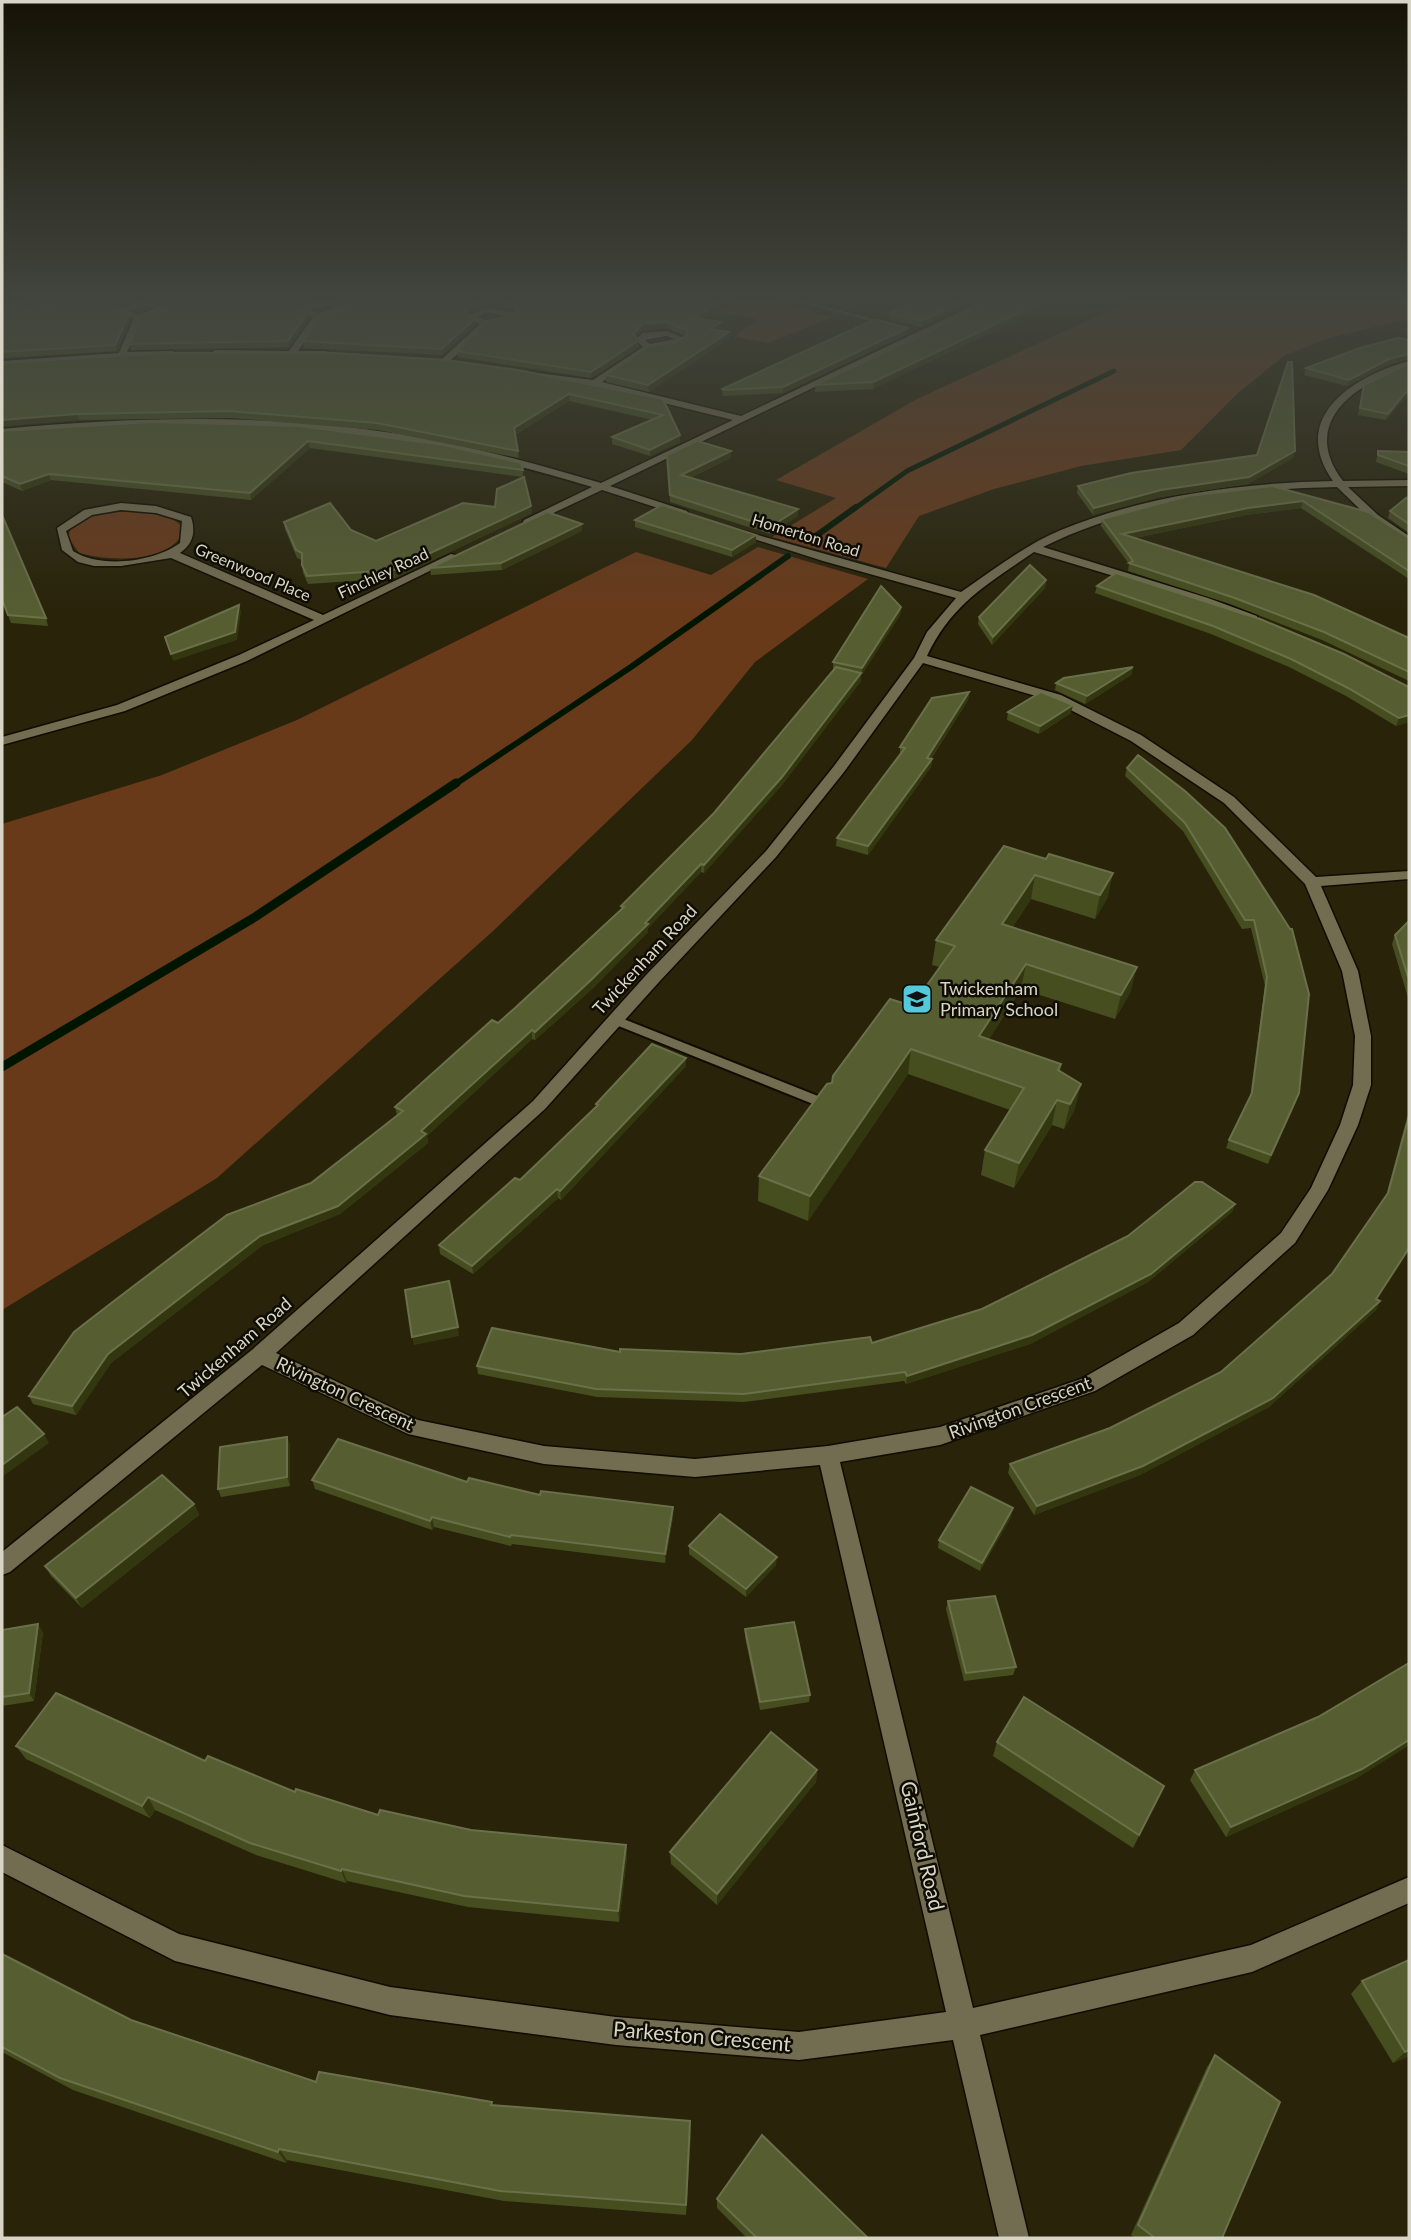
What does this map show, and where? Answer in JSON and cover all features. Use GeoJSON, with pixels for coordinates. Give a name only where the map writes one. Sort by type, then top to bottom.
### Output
{"type":"FeatureCollection","features":[{"type":"Feature","properties":{"kind":"street"},"geometry":{"type":"LineString","coordinates":[[674,403],[741,419]]}},
{"type":"Feature","properties":{"kind":"street"},"geometry":{"type":"LineString","coordinates":[[517,527],[776,403]]}},
{"type":"Feature","properties":{"kind":"street"},"geometry":{"type":"LineString","coordinates":[[1336,403],[1331,407],[1322,432],[1326,462],[1338,482],[1355,501],[1409,541]]}},
{"type":"Feature","properties":{"kind":"street"},"geometry":{"type":"LineString","coordinates":[[2,432],[139,422],[292,425],[360,432],[456,447],[602,487],[690,515]]}},
{"type":"Feature","properties":{"kind":"street","name":"Twickenham Road"},"geometry":{"type":"LineString","coordinates":[[2,1565],[260,1355],[539,1105],[771,854],[839,769],[920,657],[931,635],[963,596],[1032,548],[1065,532],[1163,501],[1231,489],[1338,482],[1409,483]]}},
{"type":"Feature","properties":{"kind":"street","name":"Greenwood Place"},"geometry":{"type":"LineString","coordinates":[[172,554],[185,545],[188,535],[187,519],[153,508],[103,509],[72,519],[61,530],[65,547],[72,555],[85,561],[110,564],[172,554],[322,619]]}},
{"type":"Feature","properties":{"kind":"street","name":"Homerton Road"},"geometry":{"type":"LineString","coordinates":[[715,523],[827,559],[963,596]]}},
{"type":"Feature","properties":{"kind":"street"},"geometry":{"type":"LineString","coordinates":[[1032,548],[1205,600],[1264,622]]}},
{"type":"Feature","properties":{"kind":"street","name":"Finchley Road"},"geometry":{"type":"LineString","coordinates":[[2,741],[121,708],[243,658],[468,550]]}},
{"type":"Feature","properties":{"kind":"street","name":"Rivington Crescent"},"geometry":{"type":"LineString","coordinates":[[260,1355],[415,1428],[544,1455],[695,1468],[828,1455],[940,1436],[1088,1385],[1185,1329],[1287,1238],[1319,1190],[1349,1125],[1362,1085],[1363,1035],[1350,971],[1312,882],[1228,800],[1136,738],[1057,698],[920,657]]}},
{"type":"Feature","properties":{"kind":"street"},"geometry":{"type":"LineString","coordinates":[[1312,882],[1409,875]]}},
{"type":"Feature","properties":{"kind":"street","name":"Gainford Road"},"geometry":{"type":"LineString","coordinates":[[828,1455],[1014,2238]]}},
{"type":"Feature","properties":{"kind":"street","name":"Parkeston Crescent"},"geometry":{"type":"LineString","coordinates":[[2,1858],[175,1947],[390,2001],[616,2031],[799,2046],[965,2024],[1252,1958],[1409,1890]]}},
{"type":"Feature","properties":{"kind":"lane"},"geometry":{"type":"LineString","coordinates":[[616,1020],[823,1103]]}},
{"type":"Feature","properties":{"kind":"shaded area"},"geometry":{"type":"Polygon","coordinates":[[[911,403],[1228,403],[1181,450],[1081,466],[994,489],[919,516],[886,568],[772,537],[836,498],[776,480],[911,403]]]}},
{"type":"Feature","properties":{"kind":"shaded area"},"geometry":{"type":"Polygon","coordinates":[[[142,511],[160,514],[177,522],[184,529],[177,541],[153,555],[106,558],[79,553],[68,537],[71,527],[85,518],[113,512],[142,511]]]}},
{"type":"Feature","properties":{"kind":"shaded area"},"geometry":{"type":"Polygon","coordinates":[[[758,547],[868,579],[755,662],[692,740],[492,932],[217,1178],[2,1310],[2,824],[162,775],[297,720],[636,552],[711,575],[758,547]]]}},
{"type":"Feature","properties":{"kind":"building"},"geometry":{"type":"Polygon","coordinates":[[[2,403],[555,403],[514,428],[518,451],[377,423],[229,411],[77,414],[2,420],[2,403]]]}},
{"type":"Feature","properties":{"kind":"building"},"geometry":{"type":"Polygon","coordinates":[[[607,403],[665,403],[680,435],[650,450],[612,437],[663,415],[607,403]]]}},
{"type":"Feature","properties":{"kind":"building"},"geometry":{"type":"Polygon","coordinates":[[[1274,403],[1293,403],[1295,451],[1249,477],[1161,490],[1094,508],[1078,486],[1131,473],[1257,455],[1274,403]]]}},
{"type":"Feature","properties":{"kind":"building"},"geometry":{"type":"Polygon","coordinates":[[[1361,403],[1397,403],[1388,414],[1360,408],[1361,403]]]}},
{"type":"Feature","properties":{"kind":"building"},"geometry":{"type":"Polygon","coordinates":[[[152,422],[299,426],[444,445],[521,463],[523,470],[308,441],[250,493],[49,474],[20,484],[2,476],[2,431],[152,422]]]}},
{"type":"Feature","properties":{"kind":"building"},"geometry":{"type":"Polygon","coordinates":[[[697,441],[731,451],[681,475],[798,509],[770,527],[670,495],[667,455],[697,441]]]}},
{"type":"Feature","properties":{"kind":"building"},"geometry":{"type":"Polygon","coordinates":[[[1378,451],[1409,452],[1409,466],[1378,455],[1378,451]]]}},
{"type":"Feature","properties":{"kind":"building"},"geometry":{"type":"Polygon","coordinates":[[[524,477],[531,506],[394,570],[307,576],[302,565],[302,553],[296,550],[284,522],[330,503],[351,530],[376,541],[463,503],[495,507],[497,489],[524,477]]]}},
{"type":"Feature","properties":{"kind":"building"},"geometry":{"type":"Polygon","coordinates":[[[1272,486],[1368,512],[1409,538],[1409,571],[1303,501],[1248,508],[1122,534],[1314,595],[1409,638],[1409,672],[1324,632],[1232,597],[1129,563],[1133,561],[1102,519],[1188,496],[1272,486]]]}},
{"type":"Feature","properties":{"kind":"building"},"geometry":{"type":"Polygon","coordinates":[[[1406,498],[1409,499],[1409,524],[1390,511],[1406,498]]]}},
{"type":"Feature","properties":{"kind":"building"},"geometry":{"type":"Polygon","coordinates":[[[662,505],[756,535],[732,550],[635,520],[662,505]]]}},
{"type":"Feature","properties":{"kind":"building"},"geometry":{"type":"Polygon","coordinates":[[[547,512],[582,524],[501,563],[430,568],[547,512]]]}},
{"type":"Feature","properties":{"kind":"building"},"geometry":{"type":"Polygon","coordinates":[[[2,515],[46,618],[8,615],[2,599],[2,515]]]}},
{"type":"Feature","properties":{"kind":"building"},"geometry":{"type":"Polygon","coordinates":[[[1030,565],[1046,580],[993,637],[979,617],[1030,565]]]}},
{"type":"Feature","properties":{"kind":"building"},"geometry":{"type":"Polygon","coordinates":[[[1116,573],[1260,619],[1344,654],[1409,687],[1409,715],[1399,718],[1291,659],[1213,626],[1097,586],[1116,573]]]}},
{"type":"Feature","properties":{"kind":"building"},"geometry":{"type":"Polygon","coordinates":[[[881,586],[901,607],[862,668],[833,662],[881,586]]]}},
{"type":"Feature","properties":{"kind":"building"},"geometry":{"type":"Polygon","coordinates":[[[239,605],[235,632],[171,654],[165,637],[239,605]]]}},
{"type":"Feature","properties":{"kind":"building"},"geometry":{"type":"Polygon","coordinates":[[[836,667],[861,673],[782,777],[704,865],[701,864],[645,923],[648,924],[535,1032],[532,1030],[421,1131],[426,1134],[338,1206],[260,1236],[108,1354],[72,1406],[29,1396],[74,1332],[110,1304],[227,1215],[311,1183],[403,1111],[395,1107],[492,1020],[498,1023],[624,907],[621,906],[714,813],[836,667]]]}},
{"type":"Feature","properties":{"kind":"building"},"geometry":{"type":"Polygon","coordinates":[[[1133,667],[1087,696],[1056,683],[1064,678],[1133,667]]]}},
{"type":"Feature","properties":{"kind":"building"},"geometry":{"type":"Polygon","coordinates":[[[969,692],[927,758],[932,759],[868,846],[837,838],[905,748],[900,747],[932,698],[969,692]]]}},
{"type":"Feature","properties":{"kind":"building"},"geometry":{"type":"Polygon","coordinates":[[[1041,692],[1073,705],[1040,726],[1008,712],[1041,692]]]}},
{"type":"Feature","properties":{"kind":"building"},"geometry":{"type":"Polygon","coordinates":[[[1138,755],[1185,791],[1225,828],[1292,929],[1309,994],[1299,1093],[1271,1155],[1229,1140],[1252,1093],[1267,977],[1254,920],[1245,920],[1185,823],[1127,768],[1138,755]]]}},
{"type":"Feature","properties":{"kind":"building"},"geometry":{"type":"Polygon","coordinates":[[[1004,846],[1046,859],[1049,854],[1113,873],[1100,895],[1035,875],[1002,924],[1137,967],[1121,995],[1026,964],[979,1036],[1061,1064],[1058,1070],[1081,1084],[1070,1104],[1057,1100],[1019,1163],[985,1150],[1024,1088],[911,1049],[810,1196],[759,1176],[827,1084],[832,1083],[833,1076],[890,999],[912,1006],[955,946],[936,940],[1004,846]]]}},
{"type":"Feature","properties":{"kind":"building"},"geometry":{"type":"Polygon","coordinates":[[[1409,921],[1409,980],[1395,935],[1409,921]]]}},
{"type":"Feature","properties":{"kind":"building"},"geometry":{"type":"Polygon","coordinates":[[[652,1044],[686,1058],[560,1191],[557,1189],[472,1266],[439,1245],[515,1178],[520,1180],[598,1105],[596,1104],[652,1044]]]}},
{"type":"Feature","properties":{"kind":"building"},"geometry":{"type":"Polygon","coordinates":[[[1409,1116],[1409,1248],[1376,1299],[1380,1301],[1273,1398],[1143,1466],[1037,1506],[1010,1464],[1110,1428],[1221,1372],[1332,1274],[1388,1193],[1409,1116]]]}},
{"type":"Feature","properties":{"kind":"building"},"geometry":{"type":"Polygon","coordinates":[[[1195,1182],[1202,1182],[1235,1204],[1151,1274],[1032,1335],[907,1376],[905,1372],[744,1394],[596,1389],[477,1366],[492,1328],[620,1352],[620,1349],[741,1354],[870,1337],[872,1343],[982,1309],[1128,1236],[1195,1182]]]}},
{"type":"Feature","properties":{"kind":"building"},"geometry":{"type":"Polygon","coordinates":[[[449,1281],[458,1327],[412,1337],[405,1290],[449,1281]]]}},
{"type":"Feature","properties":{"kind":"building"},"geometry":{"type":"Polygon","coordinates":[[[17,1407],[44,1434],[2,1465],[2,1417],[17,1407]]]}},
{"type":"Feature","properties":{"kind":"building"},"geometry":{"type":"Polygon","coordinates":[[[287,1437],[287,1477],[218,1489],[220,1447],[287,1437]]]}},
{"type":"Feature","properties":{"kind":"building"},"geometry":{"type":"Polygon","coordinates":[[[338,1439],[467,1482],[469,1478],[540,1495],[541,1491],[673,1507],[665,1554],[510,1537],[432,1517],[430,1521],[312,1480],[338,1439]]]}},
{"type":"Feature","properties":{"kind":"building"},"geometry":{"type":"Polygon","coordinates":[[[162,1475],[194,1504],[76,1598],[45,1566],[162,1475]]]}},
{"type":"Feature","properties":{"kind":"building"},"geometry":{"type":"Polygon","coordinates":[[[971,1487],[1013,1508],[982,1563],[939,1540],[971,1487]]]}},
{"type":"Feature","properties":{"kind":"building"},"geometry":{"type":"Polygon","coordinates":[[[720,1514],[777,1557],[746,1589],[689,1546],[720,1514]]]}},
{"type":"Feature","properties":{"kind":"building"},"geometry":{"type":"Polygon","coordinates":[[[995,1596],[1016,1667],[966,1673],[948,1601],[995,1596]]]}},
{"type":"Feature","properties":{"kind":"building"},"geometry":{"type":"Polygon","coordinates":[[[794,1622],[810,1695],[760,1702],[745,1629],[794,1622]]]}},
{"type":"Feature","properties":{"kind":"building"},"geometry":{"type":"Polygon","coordinates":[[[38,1624],[29,1693],[2,1697],[2,1630],[38,1624]]]}},
{"type":"Feature","properties":{"kind":"building"},"geometry":{"type":"Polygon","coordinates":[[[1409,1663],[1409,1740],[1362,1769],[1231,1827],[1195,1770],[1318,1717],[1409,1663]]]}},
{"type":"Feature","properties":{"kind":"building"},"geometry":{"type":"Polygon","coordinates":[[[56,1693],[205,1761],[208,1756],[295,1792],[296,1789],[378,1815],[380,1810],[471,1830],[626,1845],[618,1911],[464,1896],[342,1869],[341,1871],[250,1843],[148,1797],[142,1806],[16,1746],[56,1693]]]}},
{"type":"Feature","properties":{"kind":"building"},"geometry":{"type":"Polygon","coordinates":[[[1024,1697],[1164,1786],[1139,1835],[997,1742],[1024,1697]]]}},
{"type":"Feature","properties":{"kind":"building"},"geometry":{"type":"Polygon","coordinates":[[[771,1732],[817,1770],[717,1894],[670,1852],[771,1732]]]}},
{"type":"Feature","properties":{"kind":"building"},"geometry":{"type":"Polygon","coordinates":[[[2,1954],[131,2020],[316,2082],[319,2072],[492,2102],[491,2105],[690,2121],[686,2205],[500,2191],[279,2149],[278,2152],[60,2078],[2,2047],[2,1954]]]}},
{"type":"Feature","properties":{"kind":"building"},"geometry":{"type":"Polygon","coordinates":[[[1409,1960],[1409,2050],[1405,2052],[1362,1981],[1409,1960]]]}},
{"type":"Feature","properties":{"kind":"building"},"geometry":{"type":"Polygon","coordinates":[[[1215,2055],[1280,2102],[1222,2238],[1155,2238],[1138,2225],[1215,2055]]]}},
{"type":"Feature","properties":{"kind":"building"},"geometry":{"type":"Polygon","coordinates":[[[762,2135],[868,2238],[757,2238],[717,2199],[762,2135]]]}},
{"type":"Feature","properties":{"kind":"waterway"},"geometry":{"type":"LineString","coordinates":[[854,509],[907,471],[1049,403]]}},
{"type":"Feature","properties":{"kind":"waterway"},"geometry":{"type":"LineString","coordinates":[[813,538],[856,507]]}},
{"type":"Feature","properties":{"kind":"waterway"},"geometry":{"type":"LineString","coordinates":[[454,785],[631,667],[788,556]]}},
{"type":"Feature","properties":{"kind":"waterway"},"geometry":{"type":"LineString","coordinates":[[2,1067],[255,917],[456,783]]}},
{"type":"Feature","properties":{"kind":"place","name":"Twickenham Primary School"},"geometry":{"type":"Point","coordinates":[917,999]}}]}
